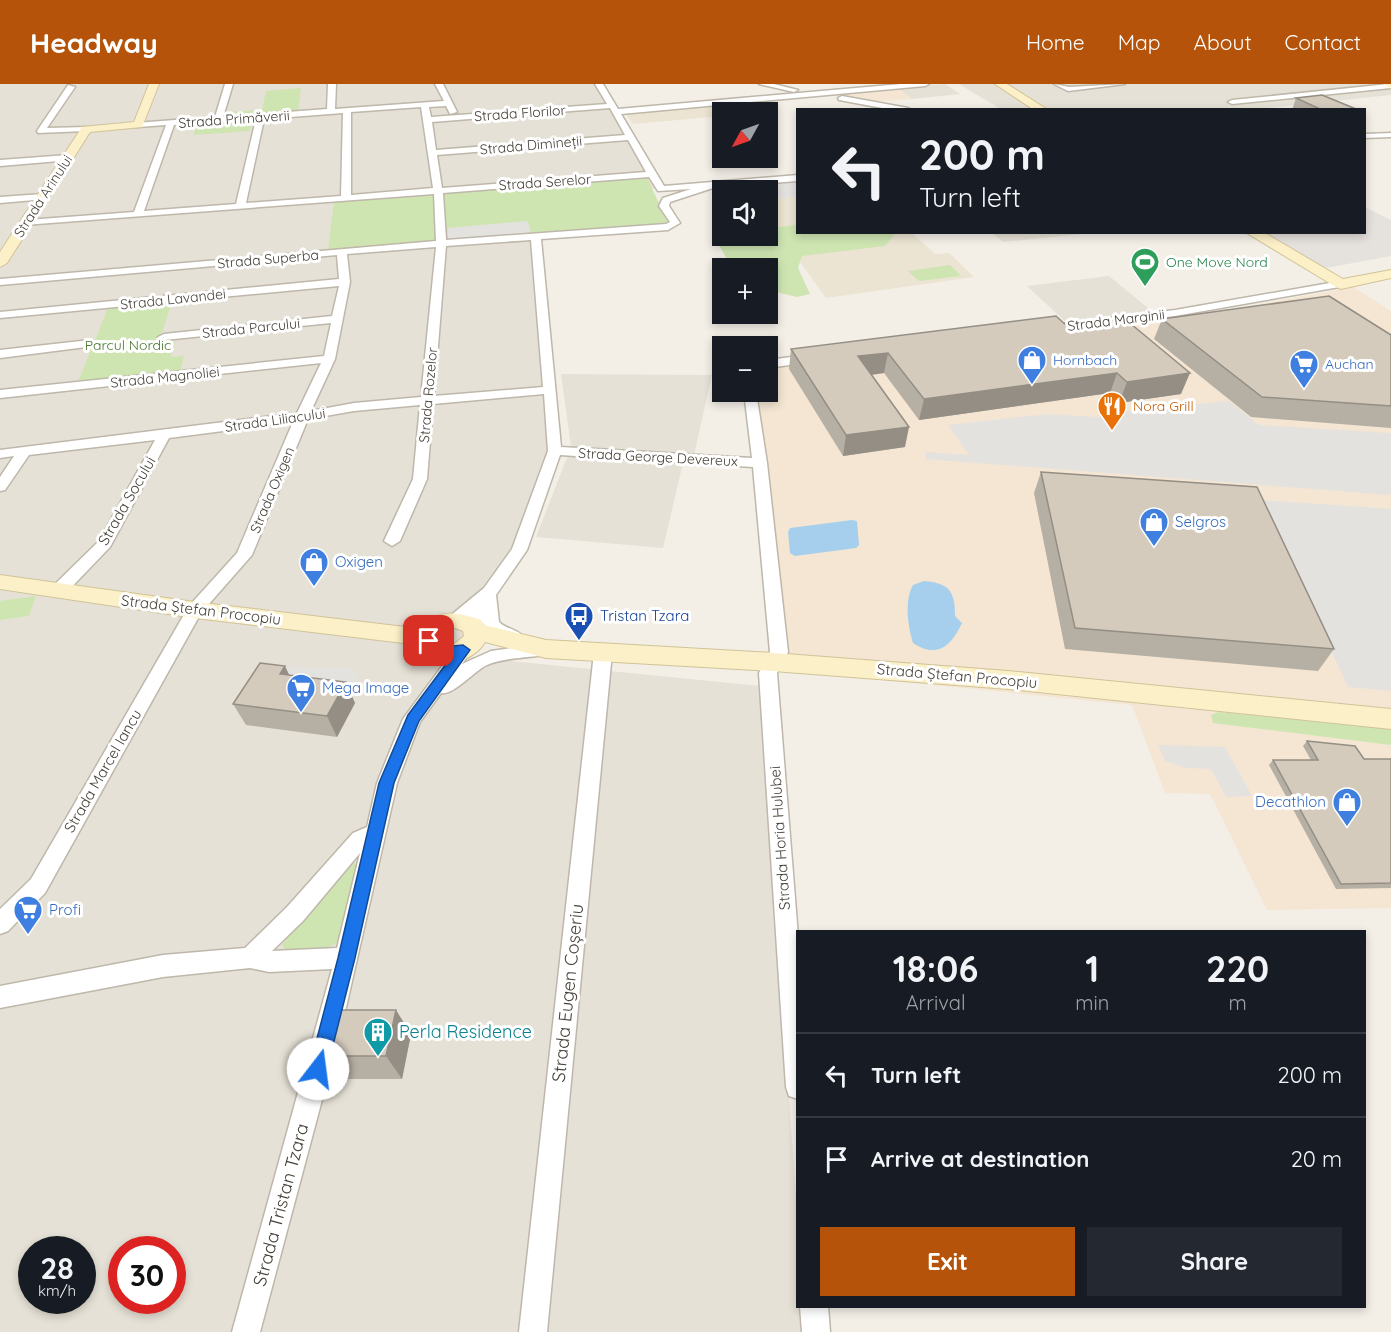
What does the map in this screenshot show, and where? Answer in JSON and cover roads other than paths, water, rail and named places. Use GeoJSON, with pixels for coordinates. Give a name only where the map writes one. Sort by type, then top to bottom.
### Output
{"type":"FeatureCollection","features":[{"type":"Feature","properties":{"kind":"street"},"geometry":{"type":"LineString","coordinates":[[138,125],[154,84]]}},
{"type":"Feature","properties":{"kind":"street"},"geometry":{"type":"LineString","coordinates":[[218,120],[229,84]]}},
{"type":"Feature","properties":{"kind":"street"},"geometry":{"type":"LineString","coordinates":[[331,112],[332,84]]}},
{"type":"Feature","properties":{"kind":"street"},"geometry":{"type":"LineString","coordinates":[[439,84],[450,103],[455,118]]}},
{"type":"Feature","properties":{"kind":"street"},"geometry":{"type":"LineString","coordinates":[[599,84],[661,189],[712,184]]}},
{"type":"Feature","properties":{"kind":"street"},"geometry":{"type":"LineString","coordinates":[[763,84],[897,108]]}},
{"type":"Feature","properties":{"kind":"street"},"geometry":{"type":"LineString","coordinates":[[851,84],[859,90]]}},
{"type":"Feature","properties":{"kind":"street"},"geometry":{"type":"LineString","coordinates":[[818,94],[924,84]]}},
{"type":"Feature","properties":{"kind":"street"},"geometry":{"type":"LineString","coordinates":[[1000,84],[1040,108]]}},
{"type":"Feature","properties":{"kind":"street"},"geometry":{"type":"LineString","coordinates":[[1058,84],[1068,89],[1121,84]]}},
{"type":"Feature","properties":{"kind":"street"},"geometry":{"type":"LineString","coordinates":[[1244,108],[1232,102],[1390,85]]}},
{"type":"Feature","properties":{"kind":"street","name":"Strada Primăverii"},"geometry":{"type":"LineString","coordinates":[[71,87],[42,131],[450,103]]}},
{"type":"Feature","properties":{"kind":"street","name":"Strada Florilor"},"geometry":{"type":"LineString","coordinates":[[428,120],[818,94]]}},
{"type":"Feature","properties":{"kind":"street"},"geometry":{"type":"LineString","coordinates":[[425,105],[438,191]]}},
{"type":"Feature","properties":{"kind":"street"},"geometry":{"type":"LineString","coordinates":[[346,197],[347,111]]}},
{"type":"Feature","properties":{"kind":"street"},"geometry":{"type":"LineString","coordinates":[[240,207],[260,117]]}},
{"type":"Feature","properties":{"kind":"street"},"geometry":{"type":"LineString","coordinates":[[138,214],[171,123]]}},
{"type":"Feature","properties":{"kind":"street","name":"Strada Arinului"},"geometry":{"type":"LineString","coordinates":[[0,263],[86,129]]}},
{"type":"Feature","properties":{"kind":"street"},"geometry":{"type":"LineString","coordinates":[[1366,136],[1391,135]]}},
{"type":"Feature","properties":{"kind":"street","name":"Strada Dimineții"},"geometry":{"type":"LineString","coordinates":[[432,153],[630,137]]}},
{"type":"Feature","properties":{"kind":"street"},"geometry":{"type":"LineString","coordinates":[[0,163],[68,158]]}},
{"type":"Feature","properties":{"kind":"street","name":"Strada Serelor"},"geometry":{"type":"LineString","coordinates":[[23,227],[138,214],[653,174]]}},
{"type":"Feature","properties":{"kind":"street"},"geometry":{"type":"LineString","coordinates":[[763,180],[796,177]]}},
{"type":"Feature","properties":{"kind":"street","name":"Strada Superba"},"geometry":{"type":"LineString","coordinates":[[0,282],[441,243],[669,227],[675,223],[664,206],[666,200],[712,186]]}},
{"type":"Feature","properties":{"kind":"street","name":"Strada Rozelor"},"geometry":{"type":"LineString","coordinates":[[392,541],[420,479],[441,243],[438,191]]}},
{"type":"Feature","properties":{"kind":"street"},"geometry":{"type":"LineString","coordinates":[[0,200],[43,197]]}},
{"type":"Feature","properties":{"kind":"street"},"geometry":{"type":"LineString","coordinates":[[0,233],[23,227]]}},
{"type":"Feature","properties":{"kind":"street"},"geometry":{"type":"LineString","coordinates":[[1255,234],[1341,284]]}},
{"type":"Feature","properties":{"kind":"street","name":"Strada Tristan Tzara"},"geometry":{"type":"LineString","coordinates":[[246,1332],[347,958],[387,783],[412,719],[456,636],[519,550],[555,451],[536,236]]}},
{"type":"Feature","properties":{"kind":"street","name":"Strada Oxigen"},"geometry":{"type":"LineString","coordinates":[[195,610],[244,555],[329,359],[345,282],[342,252]]}},
{"type":"Feature","properties":{"kind":"street","name":"Strada Marginii"},"geometry":{"type":"LineString","coordinates":[[1031,330],[1163,315],[1391,274]]}},
{"type":"Feature","properties":{"kind":"street","name":"Strada Lavandei"},"geometry":{"type":"LineString","coordinates":[[0,315],[345,282]]}},
{"type":"Feature","properties":{"kind":"street","name":"Strada Parcului"},"geometry":{"type":"LineString","coordinates":[[164,337],[338,319]]}},
{"type":"Feature","properties":{"kind":"street"},"geometry":{"type":"LineString","coordinates":[[0,354],[90,344]]}},
{"type":"Feature","properties":{"kind":"street"},"geometry":{"type":"LineString","coordinates":[[778,363],[824,357]]}},
{"type":"Feature","properties":{"kind":"street","name":"Strada Magnoliei"},"geometry":{"type":"LineString","coordinates":[[0,394],[329,359]]}},
{"type":"Feature","properties":{"kind":"street","name":"Strada Liliacului"},"geometry":{"type":"LineString","coordinates":[[0,454],[302,417],[354,407],[551,390]]}},
{"type":"Feature","properties":{"kind":"street"},"geometry":{"type":"LineString","coordinates":[[751,402],[760,463],[779,652],[773,662]]}},
{"type":"Feature","properties":{"kind":"street","name":"Strada Socului"},"geometry":{"type":"LineString","coordinates":[[58,591],[105,544],[165,434]]}},
{"type":"Feature","properties":{"kind":"street"},"geometry":{"type":"LineString","coordinates":[[0,487],[26,451]]}},
{"type":"Feature","properties":{"kind":"street","name":"Strada George Devereux"},"geometry":{"type":"LineString","coordinates":[[555,451],[760,463]]}},
{"type":"Feature","properties":{"kind":"street","name":"Strada Ștefan Procopiu"},"geometry":{"type":"LineString","coordinates":[[0,582],[195,610],[403,634],[456,636],[534,647],[1008,680],[1391,719]]}},
{"type":"Feature","properties":{"kind":"street"},"geometry":{"type":"LineString","coordinates":[[492,588],[488,614],[495,629],[534,647]]}},
{"type":"Feature","properties":{"kind":"street","name":"Strada Marcel Iancu"},"geometry":{"type":"LineString","coordinates":[[0,924],[38,886],[195,610]]}},
{"type":"Feature","properties":{"kind":"street"},"geometry":{"type":"LineString","coordinates":[[412,719],[473,663],[500,652],[534,647]]}},
{"type":"Feature","properties":{"kind":"street","name":"Strada Eugen Coșeriu"},"geometry":{"type":"LineString","coordinates":[[533,1332],[603,653]]}},
{"type":"Feature","properties":{"kind":"street","name":"Strada Horia Hulubei"},"geometry":{"type":"LineString","coordinates":[[773,662],[768,673],[796,1059]]}},
{"type":"Feature","properties":{"kind":"street"},"geometry":{"type":"LineString","coordinates":[[250,958],[295,914],[360,839],[376,832]]}},
{"type":"Feature","properties":{"kind":"street"},"geometry":{"type":"LineString","coordinates":[[0,997],[163,966],[250,958],[269,962],[347,958]]}},
{"type":"Feature","properties":{"kind":"street"},"geometry":{"type":"LineString","coordinates":[[814,1308],[816,1332]]}},
{"type":"Feature","properties":{"kind":"water"},"geometry":{"type":"Polygon","coordinates":[[[857,521],[859,545],[856,548],[795,556],[790,553],[788,532],[790,528],[857,521]]]}},
{"type":"Feature","properties":{"kind":"water"},"geometry":{"type":"Polygon","coordinates":[[[924,581],[940,584],[949,590],[954,601],[955,616],[962,623],[948,644],[937,650],[922,648],[913,643],[910,629],[908,598],[910,591],[913,585],[924,581]]]}},
{"type":"Feature","properties":{"kind":"place","name":"One Move Nord"},"geometry":{"type":"Point","coordinates":[1145,288]}},
{"type":"Feature","properties":{"kind":"place","name":"Hornbach"},"geometry":{"type":"Point","coordinates":[1032,386]}},
{"type":"Feature","properties":{"kind":"place","name":"Auchan"},"geometry":{"type":"Point","coordinates":[1304,390]}},
{"type":"Feature","properties":{"kind":"place","name":"Nora Grill"},"geometry":{"type":"Point","coordinates":[1112,432]}},
{"type":"Feature","properties":{"kind":"place","name":"Selgros"},"geometry":{"type":"Point","coordinates":[1154,548]}},
{"type":"Feature","properties":{"kind":"place","name":"Oxigen"},"geometry":{"type":"Point","coordinates":[314,588]}},
{"type":"Feature","properties":{"kind":"place","name":"Tristan Tzara"},"geometry":{"type":"Point","coordinates":[579,642]}},
{"type":"Feature","properties":{"kind":"place","name":"Mega Image"},"geometry":{"type":"Point","coordinates":[301,714]}},
{"type":"Feature","properties":{"kind":"place","name":"Decathlon"},"geometry":{"type":"Point","coordinates":[1347,828]}},
{"type":"Feature","properties":{"kind":"place","name":"Profi"},"geometry":{"type":"Point","coordinates":[28,936]}},
{"type":"Feature","properties":{"kind":"place","name":"Perla Residence"},"geometry":{"type":"Point","coordinates":[378,1058]}},
{"type":"Feature","properties":{"kind":"park label","name":"Parcul Nordic"},"geometry":{"type":"Point","coordinates":[128,345]}}]}
